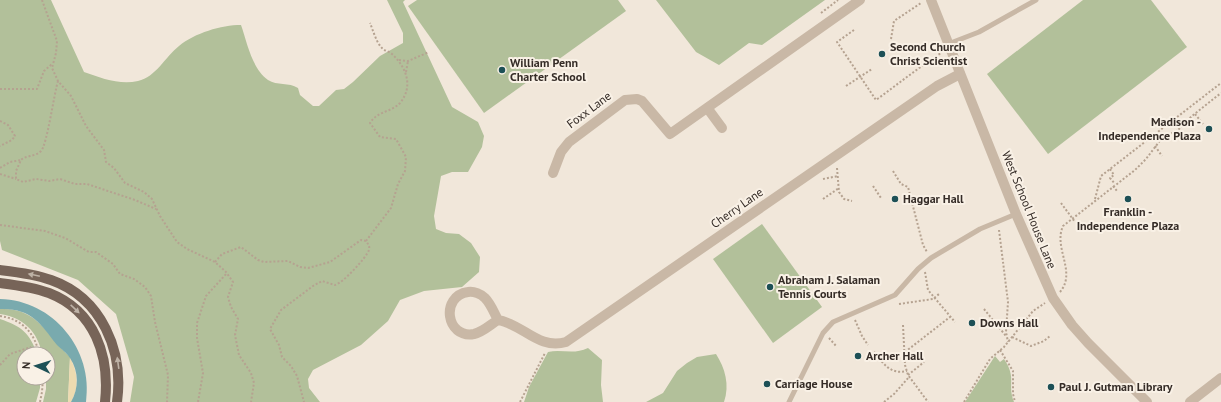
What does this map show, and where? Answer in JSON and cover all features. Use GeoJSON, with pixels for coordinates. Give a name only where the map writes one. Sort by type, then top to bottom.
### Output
{"type":"FeatureCollection","features":[{"type":"Feature","properties":{"kind":"main road"},"geometry":{"type":"LineString","coordinates":[[0,270],[33,275],[53,280],[70,289],[93,308],[109,334],[117,355],[120,380],[117,402]]}},
{"type":"Feature","properties":{"kind":"main road"},"geometry":{"type":"LineString","coordinates":[[0,283],[48,292],[70,305],[83,317],[95,335],[104,358],[106,375],[104,402]]}},
{"type":"Feature","properties":{"kind":"street","name":"Foxx Lane"},"geometry":{"type":"LineString","coordinates":[[553,173],[561,152],[569,142],[625,100],[636,98],[642,101],[670,134],[708,109],[860,0]]}},
{"type":"Feature","properties":{"kind":"street","name":"West School House Lane"},"geometry":{"type":"LineString","coordinates":[[931,0],[1043,279],[1064,315],[1088,344],[1147,402]]}},
{"type":"Feature","properties":{"kind":"street","name":"Cherry Lane"},"geometry":{"type":"LineString","coordinates":[[549,344],[561,343],[571,339],[937,86],[960,74]]}},
{"type":"Feature","properties":{"kind":"street"},"geometry":{"type":"LineString","coordinates":[[708,109],[722,128]]}},
{"type":"Feature","properties":{"kind":"street"},"geometry":{"type":"LineString","coordinates":[[498,320],[486,299],[471,292],[459,295],[450,309],[451,322],[455,328],[463,333],[479,332],[498,320],[507,322],[536,339],[549,344]]}},
{"type":"Feature","properties":{"kind":"street"},"geometry":{"type":"LineString","coordinates":[[1190,402],[1221,378]]}},
{"type":"Feature","properties":{"kind":"lane"},"geometry":{"type":"LineString","coordinates":[[948,44],[986,29],[1036,0]]}},
{"type":"Feature","properties":{"kind":"lane"},"geometry":{"type":"LineString","coordinates":[[789,402],[824,332],[837,319],[895,295],[921,266],[947,248],[980,229],[1016,214]]}},
{"type":"Feature","properties":{"kind":"path"},"geometry":{"type":"LineString","coordinates":[[0,89],[37,89],[44,71],[52,64],[56,53],[57,41],[42,0]]}},
{"type":"Feature","properties":{"kind":"path"},"geometry":{"type":"LineString","coordinates":[[821,13],[838,0]]}},
{"type":"Feature","properties":{"kind":"path"},"geometry":{"type":"LineString","coordinates":[[891,39],[894,21],[921,3]]}},
{"type":"Feature","properties":{"kind":"path"},"geometry":{"type":"LineString","coordinates":[[370,23],[382,48],[391,52],[406,73]]}},
{"type":"Feature","properties":{"kind":"path"},"geometry":{"type":"LineString","coordinates":[[854,30],[837,42],[876,100],[905,80],[910,73],[941,53]]}},
{"type":"Feature","properties":{"kind":"path"},"geometry":{"type":"LineString","coordinates":[[398,60],[408,62],[429,52]]}},
{"type":"Feature","properties":{"kind":"path"},"geometry":{"type":"LineString","coordinates":[[366,241],[391,208],[398,184],[405,171],[406,157],[396,139],[380,137],[370,123],[377,115],[398,105],[403,99],[407,87],[406,73],[408,62]]}},
{"type":"Feature","properties":{"kind":"path"},"geometry":{"type":"LineString","coordinates":[[52,64],[58,81],[71,96],[86,126],[104,150],[106,162],[114,168],[125,183],[148,196],[154,202],[156,210],[177,242],[187,249],[215,262],[227,272],[233,282],[228,297],[231,307],[238,319],[236,344],[239,355],[251,373],[254,383],[251,402]]}},
{"type":"Feature","properties":{"kind":"path"},"geometry":{"type":"LineString","coordinates":[[846,86],[872,69]]}},
{"type":"Feature","properties":{"kind":"path"},"geometry":{"type":"LineString","coordinates":[[0,168],[10,162],[36,155],[43,148],[50,123],[52,103],[58,81]]}},
{"type":"Feature","properties":{"kind":"path"},"geometry":{"type":"LineString","coordinates":[[1095,200],[1101,176],[1221,83]]}},
{"type":"Feature","properties":{"kind":"path"},"geometry":{"type":"LineString","coordinates":[[1060,293],[1067,279],[1060,236],[1063,226],[1140,166],[1154,146],[1162,138],[1178,130],[1195,114],[1221,94]]}},
{"type":"Feature","properties":{"kind":"path"},"geometry":{"type":"LineString","coordinates":[[1195,114],[1203,124]]}},
{"type":"Feature","properties":{"kind":"path"},"geometry":{"type":"LineString","coordinates":[[0,121],[8,125],[14,136],[12,140],[0,146]]}},
{"type":"Feature","properties":{"kind":"path"},"geometry":{"type":"LineString","coordinates":[[1154,146],[1162,156]]}},
{"type":"Feature","properties":{"kind":"path"},"geometry":{"type":"LineString","coordinates":[[836,155],[839,188],[844,199],[852,201]]}},
{"type":"Feature","properties":{"kind":"path"},"geometry":{"type":"LineString","coordinates":[[16,179],[16,171],[21,160]]}},
{"type":"Feature","properties":{"kind":"path"},"geometry":{"type":"LineString","coordinates":[[1110,169],[1114,175],[1110,178],[1117,191]]}},
{"type":"Feature","properties":{"kind":"path"},"geometry":{"type":"LineString","coordinates":[[893,171],[901,184],[908,187]]}},
{"type":"Feature","properties":{"kind":"path"},"geometry":{"type":"LineString","coordinates":[[0,174],[23,182],[36,179],[49,181],[60,179],[75,184],[87,184],[135,200],[156,210]]}},
{"type":"Feature","properties":{"kind":"path"},"geometry":{"type":"LineString","coordinates":[[823,179],[838,176]]}},
{"type":"Feature","properties":{"kind":"path"},"geometry":{"type":"LineString","coordinates":[[873,186],[881,198]]}},
{"type":"Feature","properties":{"kind":"path"},"geometry":{"type":"LineString","coordinates":[[908,187],[923,245]]}},
{"type":"Feature","properties":{"kind":"path"},"geometry":{"type":"LineString","coordinates":[[823,199],[839,188]]}},
{"type":"Feature","properties":{"kind":"path"},"geometry":{"type":"LineString","coordinates":[[1061,203],[1075,222]]}},
{"type":"Feature","properties":{"kind":"path"},"geometry":{"type":"LineString","coordinates":[[997,222],[1008,302],[1006,336]]}},
{"type":"Feature","properties":{"kind":"path"},"geometry":{"type":"LineString","coordinates":[[0,225],[45,231],[65,238],[90,252],[96,252],[113,264],[120,274],[134,279],[145,287],[151,296],[155,322],[168,375],[167,402]]}},
{"type":"Feature","properties":{"kind":"path"},"geometry":{"type":"LineString","coordinates":[[215,262],[222,254],[241,247],[258,260],[264,262],[288,260],[300,267],[308,268],[330,262],[357,242],[361,240],[366,241]]}},
{"type":"Feature","properties":{"kind":"path"},"geometry":{"type":"LineString","coordinates":[[304,402],[299,381],[291,366],[282,357],[279,345],[271,333],[271,324],[289,303],[319,282],[326,282],[335,285],[342,282],[364,258],[370,248],[366,241]]}},
{"type":"Feature","properties":{"kind":"path"},"geometry":{"type":"LineString","coordinates":[[921,266],[926,275],[928,290],[955,322]]}},
{"type":"Feature","properties":{"kind":"path"},"geometry":{"type":"LineString","coordinates":[[198,402],[203,373],[197,338],[197,323],[206,296],[227,272]]}},
{"type":"Feature","properties":{"kind":"path"},"geometry":{"type":"LineString","coordinates":[[899,304],[934,298],[939,294]]}},
{"type":"Feature","properties":{"kind":"path"},"geometry":{"type":"LineString","coordinates":[[964,402],[987,363],[1008,342],[1025,321],[1045,303]]}},
{"type":"Feature","properties":{"kind":"path"},"geometry":{"type":"LineString","coordinates":[[984,309],[1006,336],[1008,342]]}},
{"type":"Feature","properties":{"kind":"path"},"geometry":{"type":"LineString","coordinates":[[0,316],[16,322],[30,332],[33,335],[36,346]]}},
{"type":"Feature","properties":{"kind":"path"},"geometry":{"type":"LineString","coordinates":[[905,352],[950,316]]}},
{"type":"Feature","properties":{"kind":"path"},"geometry":{"type":"LineString","coordinates":[[1025,321],[1032,329]]}},
{"type":"Feature","properties":{"kind":"path"},"geometry":{"type":"LineString","coordinates":[[903,326],[908,376],[928,402]]}},
{"type":"Feature","properties":{"kind":"path"},"geometry":{"type":"LineString","coordinates":[[860,329],[868,345]]}},
{"type":"Feature","properties":{"kind":"path"},"geometry":{"type":"LineString","coordinates":[[824,332],[837,347]]}},
{"type":"Feature","properties":{"kind":"path"},"geometry":{"type":"LineString","coordinates":[[1012,337],[1031,346],[1044,341],[1050,336]]}},
{"type":"Feature","properties":{"kind":"path"},"geometry":{"type":"LineString","coordinates":[[520,402],[549,344]]}},
{"type":"Feature","properties":{"kind":"path"},"geometry":{"type":"LineString","coordinates":[[996,349],[1013,371],[1012,390],[1015,402]]}},
{"type":"Feature","properties":{"kind":"path"},"geometry":{"type":"LineString","coordinates":[[0,365],[10,354],[16,352]]}},
{"type":"Feature","properties":{"kind":"path"},"geometry":{"type":"LineString","coordinates":[[874,352],[891,370],[899,372],[907,371]]}},
{"type":"Feature","properties":{"kind":"path"},"geometry":{"type":"LineString","coordinates":[[884,402],[894,394],[908,376],[924,362]]}},
{"type":"Feature","properties":{"kind":"path"},"geometry":{"type":"LineString","coordinates":[[40,402],[42,386]]}},
{"type":"Feature","properties":{"kind":"green space"},"geometry":{"type":"Polygon","coordinates":[[[0,0],[51,0],[84,72],[104,79],[124,82],[144,79],[155,71],[174,50],[185,41],[193,37],[225,26],[241,25],[251,55],[262,75],[272,82],[291,85],[298,88],[300,95],[313,106],[319,106],[336,90],[344,89],[353,82],[380,56],[403,43],[403,33],[387,0],[405,0],[403,2],[452,107],[478,122],[484,136],[482,147],[468,172],[452,172],[441,176],[434,216],[436,229],[446,233],[459,234],[471,243],[480,257],[479,272],[462,287],[424,291],[400,300],[388,321],[361,345],[313,370],[308,379],[309,388],[320,402],[130,402],[134,377],[116,314],[78,280],[2,250],[0,241],[0,0]]]}},
{"type":"Feature","properties":{"kind":"green space"},"geometry":{"type":"Polygon","coordinates":[[[417,0],[618,0],[626,11],[484,113],[408,6],[417,0]]]}},
{"type":"Feature","properties":{"kind":"green space"},"geometry":{"type":"Polygon","coordinates":[[[656,0],[825,0],[762,45],[749,43],[719,65],[696,52],[656,0]]]}},
{"type":"Feature","properties":{"kind":"green space"},"geometry":{"type":"Polygon","coordinates":[[[1083,0],[1151,0],[1187,47],[1048,154],[987,74],[1083,0]]]}},
{"type":"Feature","properties":{"kind":"green space","name":"Abraham J. Salaman Tennis Courts"},"geometry":{"type":"Polygon","coordinates":[[[762,224],[822,307],[773,343],[713,259],[762,224]]]}},
{"type":"Feature","properties":{"kind":"green space"},"geometry":{"type":"Polygon","coordinates":[[[0,309],[13,310],[23,312],[32,317],[47,331],[70,357],[68,402],[43,402],[46,386],[56,386],[56,346],[40,346],[33,332],[22,322],[16,318],[0,314],[0,309]]]}},
{"type":"Feature","properties":{"kind":"green space"},"geometry":{"type":"Polygon","coordinates":[[[0,319],[14,324],[24,331],[34,346],[16,346],[16,386],[40,386],[40,388],[36,402],[0,402],[0,319]]]}},
{"type":"Feature","properties":{"kind":"green space"},"geometry":{"type":"Polygon","coordinates":[[[588,348],[602,360],[601,385],[603,402],[524,402],[529,387],[548,352],[573,352],[588,348]]]}},
{"type":"Feature","properties":{"kind":"green space"},"geometry":{"type":"Polygon","coordinates":[[[716,354],[726,377],[727,389],[724,402],[646,402],[663,393],[677,371],[687,363],[697,357],[716,354]]]}},
{"type":"Feature","properties":{"kind":"green space"},"geometry":{"type":"Polygon","coordinates":[[[995,356],[1000,362],[1004,359],[1008,366],[1011,376],[1011,390],[1014,402],[965,402],[995,356]]]}},
{"type":"Feature","properties":{"kind":"sand"},"geometry":{"type":"Polygon","coordinates":[[[70,357],[76,374],[76,390],[71,402],[68,402],[70,357]]]}},
{"type":"Feature","properties":{"kind":"water"},"geometry":{"type":"Polygon","coordinates":[[[0,299],[19,302],[37,308],[53,318],[66,331],[76,347],[83,364],[87,383],[86,402],[71,402],[77,386],[77,380],[73,363],[69,356],[57,345],[34,318],[20,311],[0,309],[0,299]]]}},
{"type":"Feature","properties":{"kind":"place","name":"Second Church Christ Scientist"},"geometry":{"type":"Point","coordinates":[882,54]}},
{"type":"Feature","properties":{"kind":"place","name":"William Penn Charter School"},"geometry":{"type":"Point","coordinates":[502,70]}},
{"type":"Feature","properties":{"kind":"place","name":"Madison - Independence Plaza"},"geometry":{"type":"Point","coordinates":[1209,129]}},
{"type":"Feature","properties":{"kind":"place","name":"Haggar Hall"},"geometry":{"type":"Point","coordinates":[895,199]}},
{"type":"Feature","properties":{"kind":"place","name":"Franklin - Independence Plaza"},"geometry":{"type":"Point","coordinates":[1128,199]}},
{"type":"Feature","properties":{"kind":"place","name":"Abraham J. Salaman Tennis Courts"},"geometry":{"type":"Point","coordinates":[770,287]}},
{"type":"Feature","properties":{"kind":"place","name":"Downs Hall"},"geometry":{"type":"Point","coordinates":[972,323]}},
{"type":"Feature","properties":{"kind":"place","name":"Archer Hall"},"geometry":{"type":"Point","coordinates":[858,356]}},
{"type":"Feature","properties":{"kind":"place","name":"Carriage House"},"geometry":{"type":"Point","coordinates":[767,384]}},
{"type":"Feature","properties":{"kind":"place","name":"Paul J. Gutman Library"},"geometry":{"type":"Point","coordinates":[1051,387]}}]}
